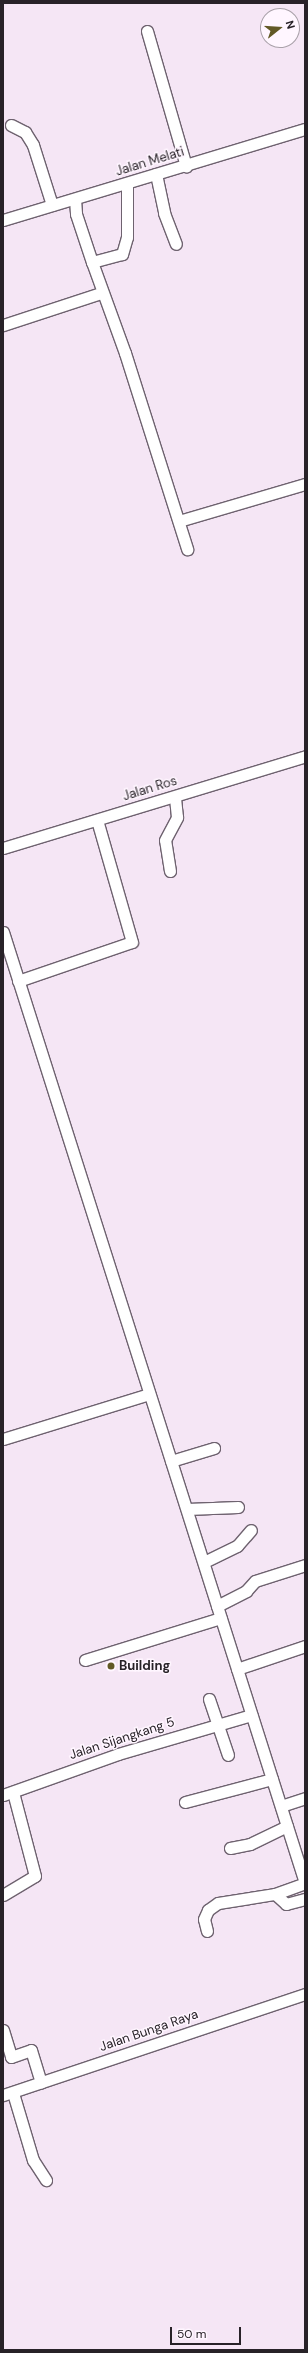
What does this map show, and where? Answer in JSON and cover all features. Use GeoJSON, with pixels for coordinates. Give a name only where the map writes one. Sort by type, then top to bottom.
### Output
{"type":"FeatureCollection","features":[{"type":"Feature","properties":{"kind":"street"},"geometry":{"type":"LineString","coordinates":[[147,32],[186,166]]}},
{"type":"Feature","properties":{"kind":"street"},"geometry":{"type":"LineString","coordinates":[[11,125],[25,132],[33,145],[52,205]]}},
{"type":"Feature","properties":{"kind":"street","name":"Jalan Melati"},"geometry":{"type":"LineString","coordinates":[[3,220],[305,129]]}},
{"type":"Feature","properties":{"kind":"street"},"geometry":{"type":"LineString","coordinates":[[156,174],[164,213],[176,244]]}},
{"type":"Feature","properties":{"kind":"street"},"geometry":{"type":"LineString","coordinates":[[92,262],[122,254],[126,237],[127,183]]}},
{"type":"Feature","properties":{"kind":"street"},"geometry":{"type":"LineString","coordinates":[[75,199],[76,214],[101,293],[125,353],[180,521],[187,549]]}},
{"type":"Feature","properties":{"kind":"street"},"geometry":{"type":"LineString","coordinates":[[3,325],[101,293]]}},
{"type":"Feature","properties":{"kind":"street"},"geometry":{"type":"LineString","coordinates":[[180,521],[305,484]]}},
{"type":"Feature","properties":{"kind":"street","name":"Jalan Ros"},"geometry":{"type":"LineString","coordinates":[[3,848],[175,797],[305,756]]}},
{"type":"Feature","properties":{"kind":"street"},"geometry":{"type":"LineString","coordinates":[[170,871],[165,840],[177,817],[175,797]]}},
{"type":"Feature","properties":{"kind":"street"},"geometry":{"type":"LineString","coordinates":[[18,981],[132,942],[97,820]]}},
{"type":"Feature","properties":{"kind":"street"},"geometry":{"type":"LineString","coordinates":[[3,932],[149,1394],[172,1460],[305,1883],[275,1894],[212,1906],[204,1919],[207,1931]]}},
{"type":"Feature","properties":{"kind":"street"},"geometry":{"type":"LineString","coordinates":[[3,1439],[149,1394]]}},
{"type":"Feature","properties":{"kind":"street"},"geometry":{"type":"LineString","coordinates":[[172,1460],[214,1448]]}},
{"type":"Feature","properties":{"kind":"street"},"geometry":{"type":"LineString","coordinates":[[187,1509],[238,1508]]}},
{"type":"Feature","properties":{"kind":"street"},"geometry":{"type":"LineString","coordinates":[[204,1562],[237,1546],[251,1530]]}},
{"type":"Feature","properties":{"kind":"street"},"geometry":{"type":"LineString","coordinates":[[217,1606],[246,1590],[255,1581],[305,1564]]}},
{"type":"Feature","properties":{"kind":"street"},"geometry":{"type":"LineString","coordinates":[[85,1660],[221,1618]]}},
{"type":"Feature","properties":{"kind":"street"},"geometry":{"type":"LineString","coordinates":[[237,1669],[305,1646]]}},
{"type":"Feature","properties":{"kind":"street"},"geometry":{"type":"LineString","coordinates":[[209,1699],[228,1755]]}},
{"type":"Feature","properties":{"kind":"street","name":"Jalan Sijangkang 5"},"geometry":{"type":"LineString","coordinates":[[8,1793],[118,1754],[251,1715]]}},
{"type":"Feature","properties":{"kind":"street"},"geometry":{"type":"LineString","coordinates":[[184,1802],[272,1779]]}},
{"type":"Feature","properties":{"kind":"street"},"geometry":{"type":"LineString","coordinates":[[3,1895],[35,1876],[8,1793]]}},
{"type":"Feature","properties":{"kind":"street"},"geometry":{"type":"LineString","coordinates":[[281,1806],[305,1798]]}},
{"type":"Feature","properties":{"kind":"street"},"geometry":{"type":"LineString","coordinates":[[230,1848],[250,1844],[287,1826]]}},
{"type":"Feature","properties":{"kind":"street"},"geometry":{"type":"LineString","coordinates":[[275,1894],[286,1904],[305,1899]]}},
{"type":"Feature","properties":{"kind":"street","name":"Jalan Bunga Raya"},"geometry":{"type":"LineString","coordinates":[[8,2094],[305,1994]]}},
{"type":"Feature","properties":{"kind":"street"},"geometry":{"type":"LineString","coordinates":[[3,2030],[11,2056],[31,2050],[41,2083]]}},
{"type":"Feature","properties":{"kind":"street"},"geometry":{"type":"LineString","coordinates":[[8,2094],[33,2160],[46,2180]]}},
{"type":"Feature","properties":{"kind":"place","name":"Building"},"geometry":{"type":"Point","coordinates":[111,1666]}}]}
